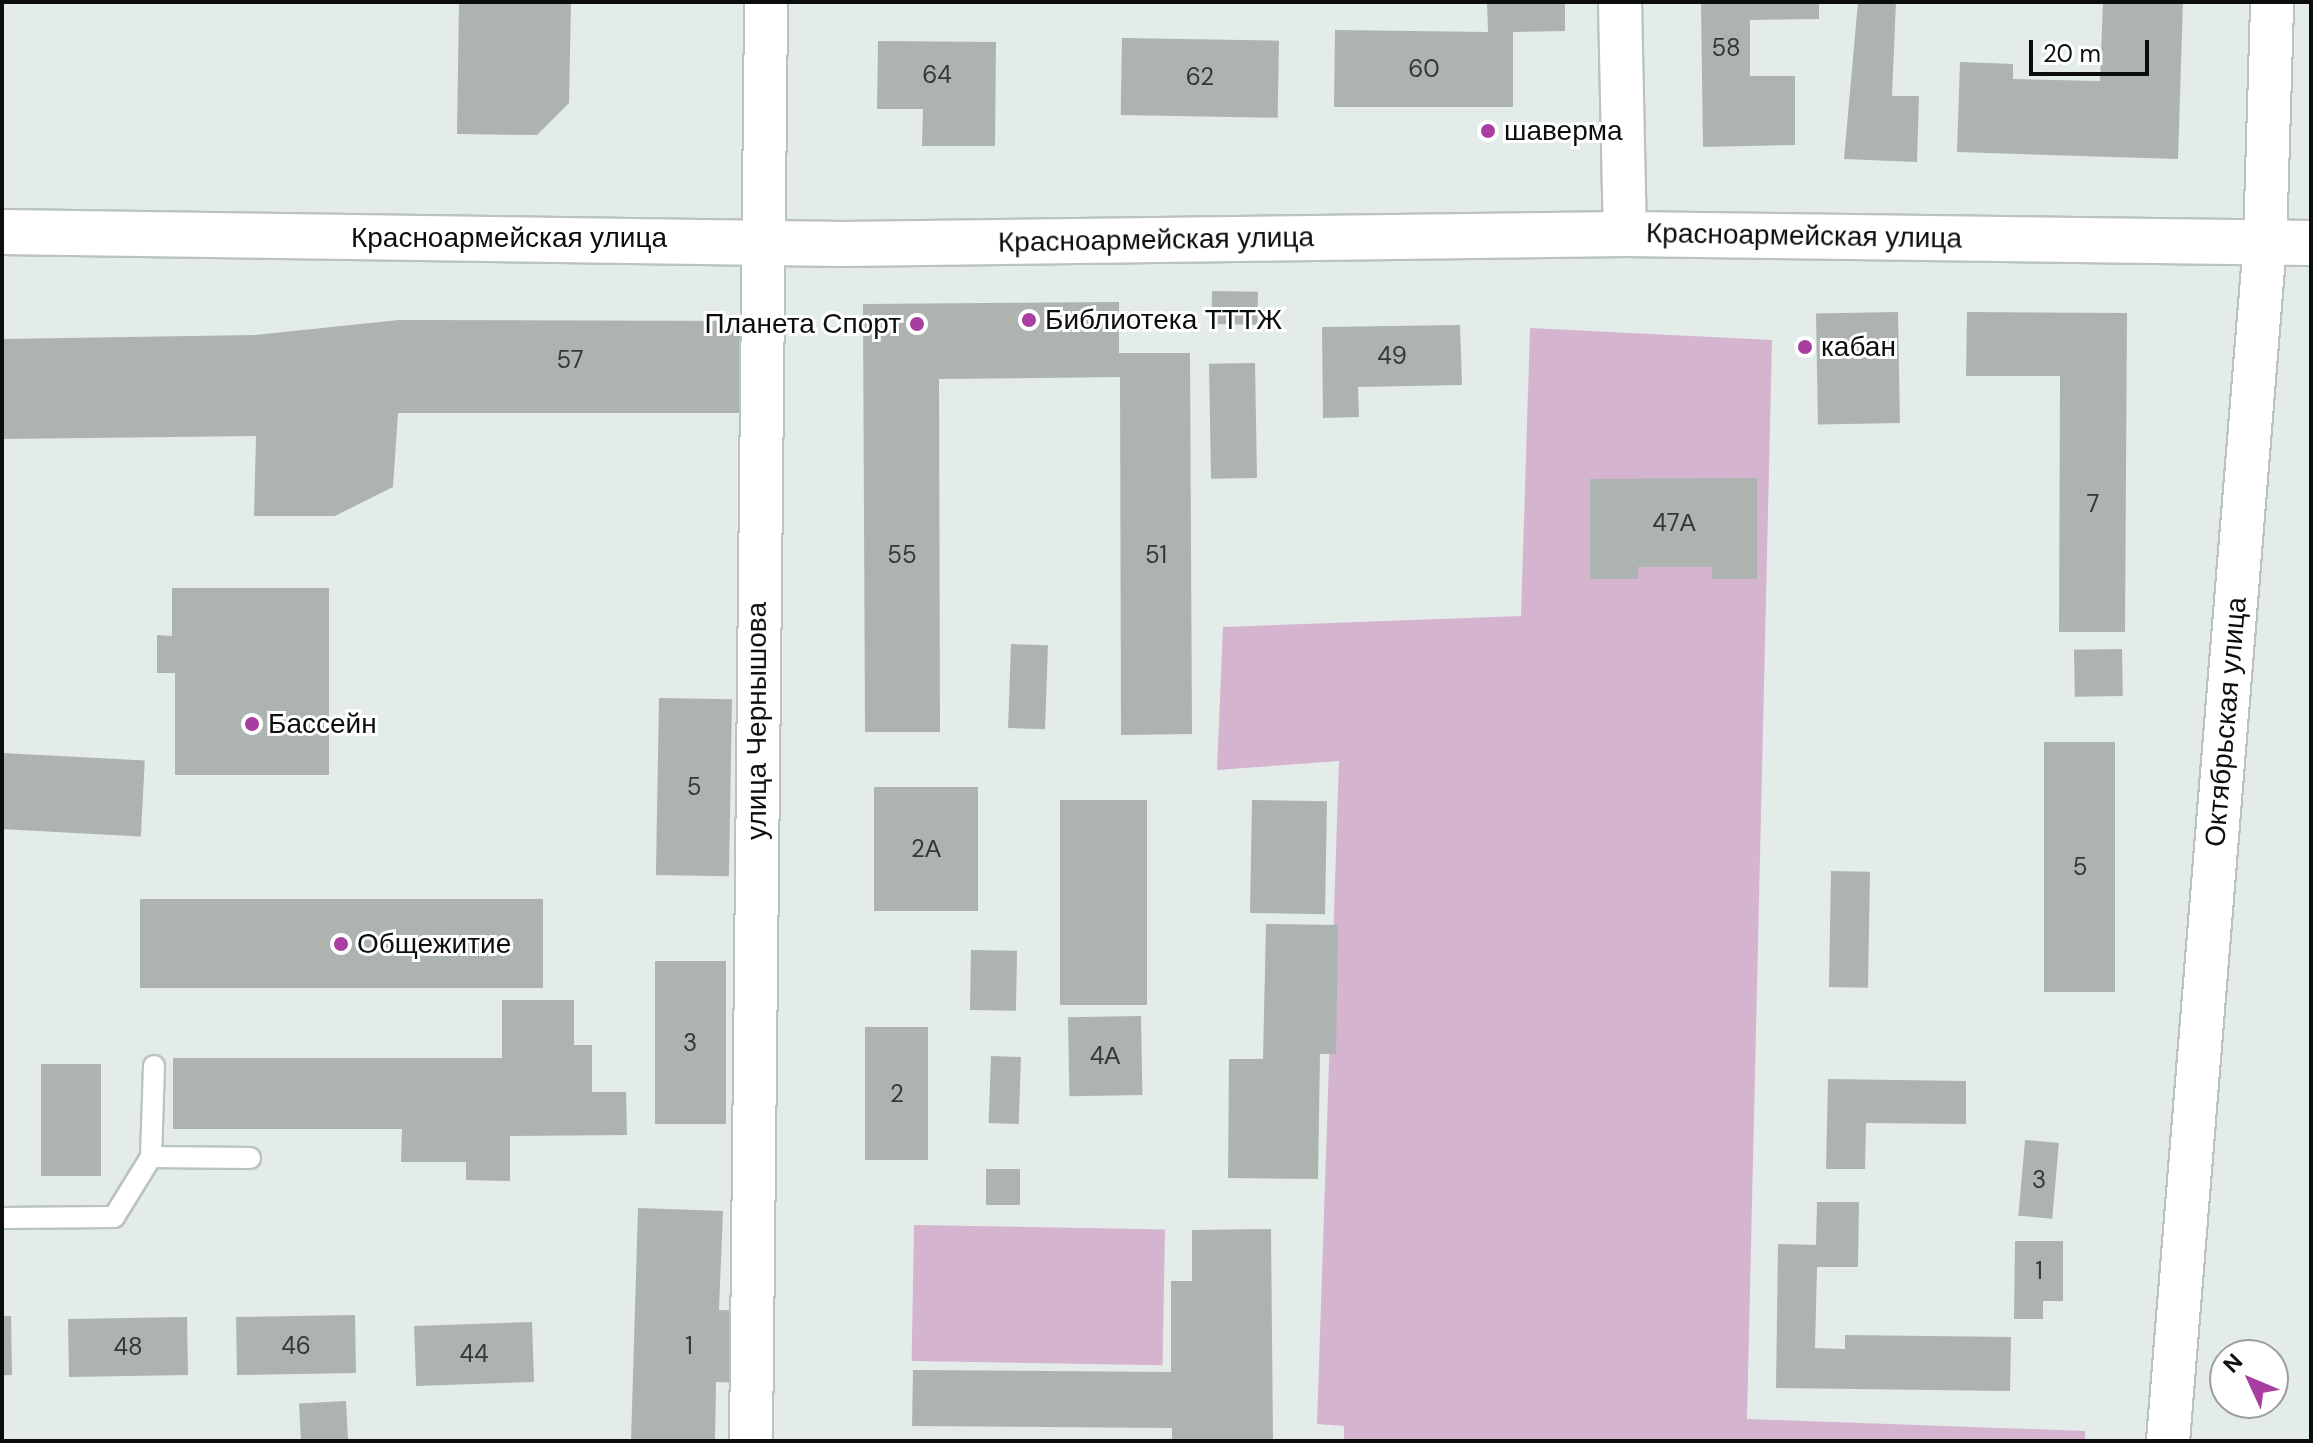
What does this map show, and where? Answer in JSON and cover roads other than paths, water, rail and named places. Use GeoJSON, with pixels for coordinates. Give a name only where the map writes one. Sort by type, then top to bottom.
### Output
{"type":"FeatureCollection","features":[{"type":"Feature","properties":{"kind":"street","name":"улица Чернышова"},"geometry":{"type":"LineString","coordinates":[[751,1441],[766,2]]}},
{"type":"Feature","properties":{"kind":"street"},"geometry":{"type":"LineString","coordinates":[[1620,2],[1625,234]]}},
{"type":"Feature","properties":{"kind":"street","name":"Октябрьская улица"},"geometry":{"type":"LineString","coordinates":[[2168,1441],[2265,242],[2272,2]]}},
{"type":"Feature","properties":{"kind":"street","name":"Красноармейская улица"},"geometry":{"type":"LineString","coordinates":[[2,232],[762,239],[1625,234],[2311,243]]}},
{"type":"Feature","properties":{"kind":"lane"},"geometry":{"type":"LineString","coordinates":[[2,1218],[114,1217],[151,1157],[154,1066]]}},
{"type":"Feature","properties":{"kind":"lane"},"geometry":{"type":"LineString","coordinates":[[151,1157],[250,1158]]}},
{"type":"Feature","properties":{"kind":"place","name":"шаверма"},"geometry":{"type":"Point","coordinates":[1488,131]}},
{"type":"Feature","properties":{"kind":"place","name":"Библиотека ТТТЖ"},"geometry":{"type":"Point","coordinates":[1029,320]}},
{"type":"Feature","properties":{"kind":"place","name":"Планета Спорт"},"geometry":{"type":"Point","coordinates":[917,324]}},
{"type":"Feature","properties":{"kind":"place","name":"кабан"},"geometry":{"type":"Point","coordinates":[1805,347]}},
{"type":"Feature","properties":{"kind":"place","name":"Бассейн"},"geometry":{"type":"Point","coordinates":[252,724]}},
{"type":"Feature","properties":{"kind":"place","name":"Общежитие"},"geometry":{"type":"Point","coordinates":[341,944]}}]}
